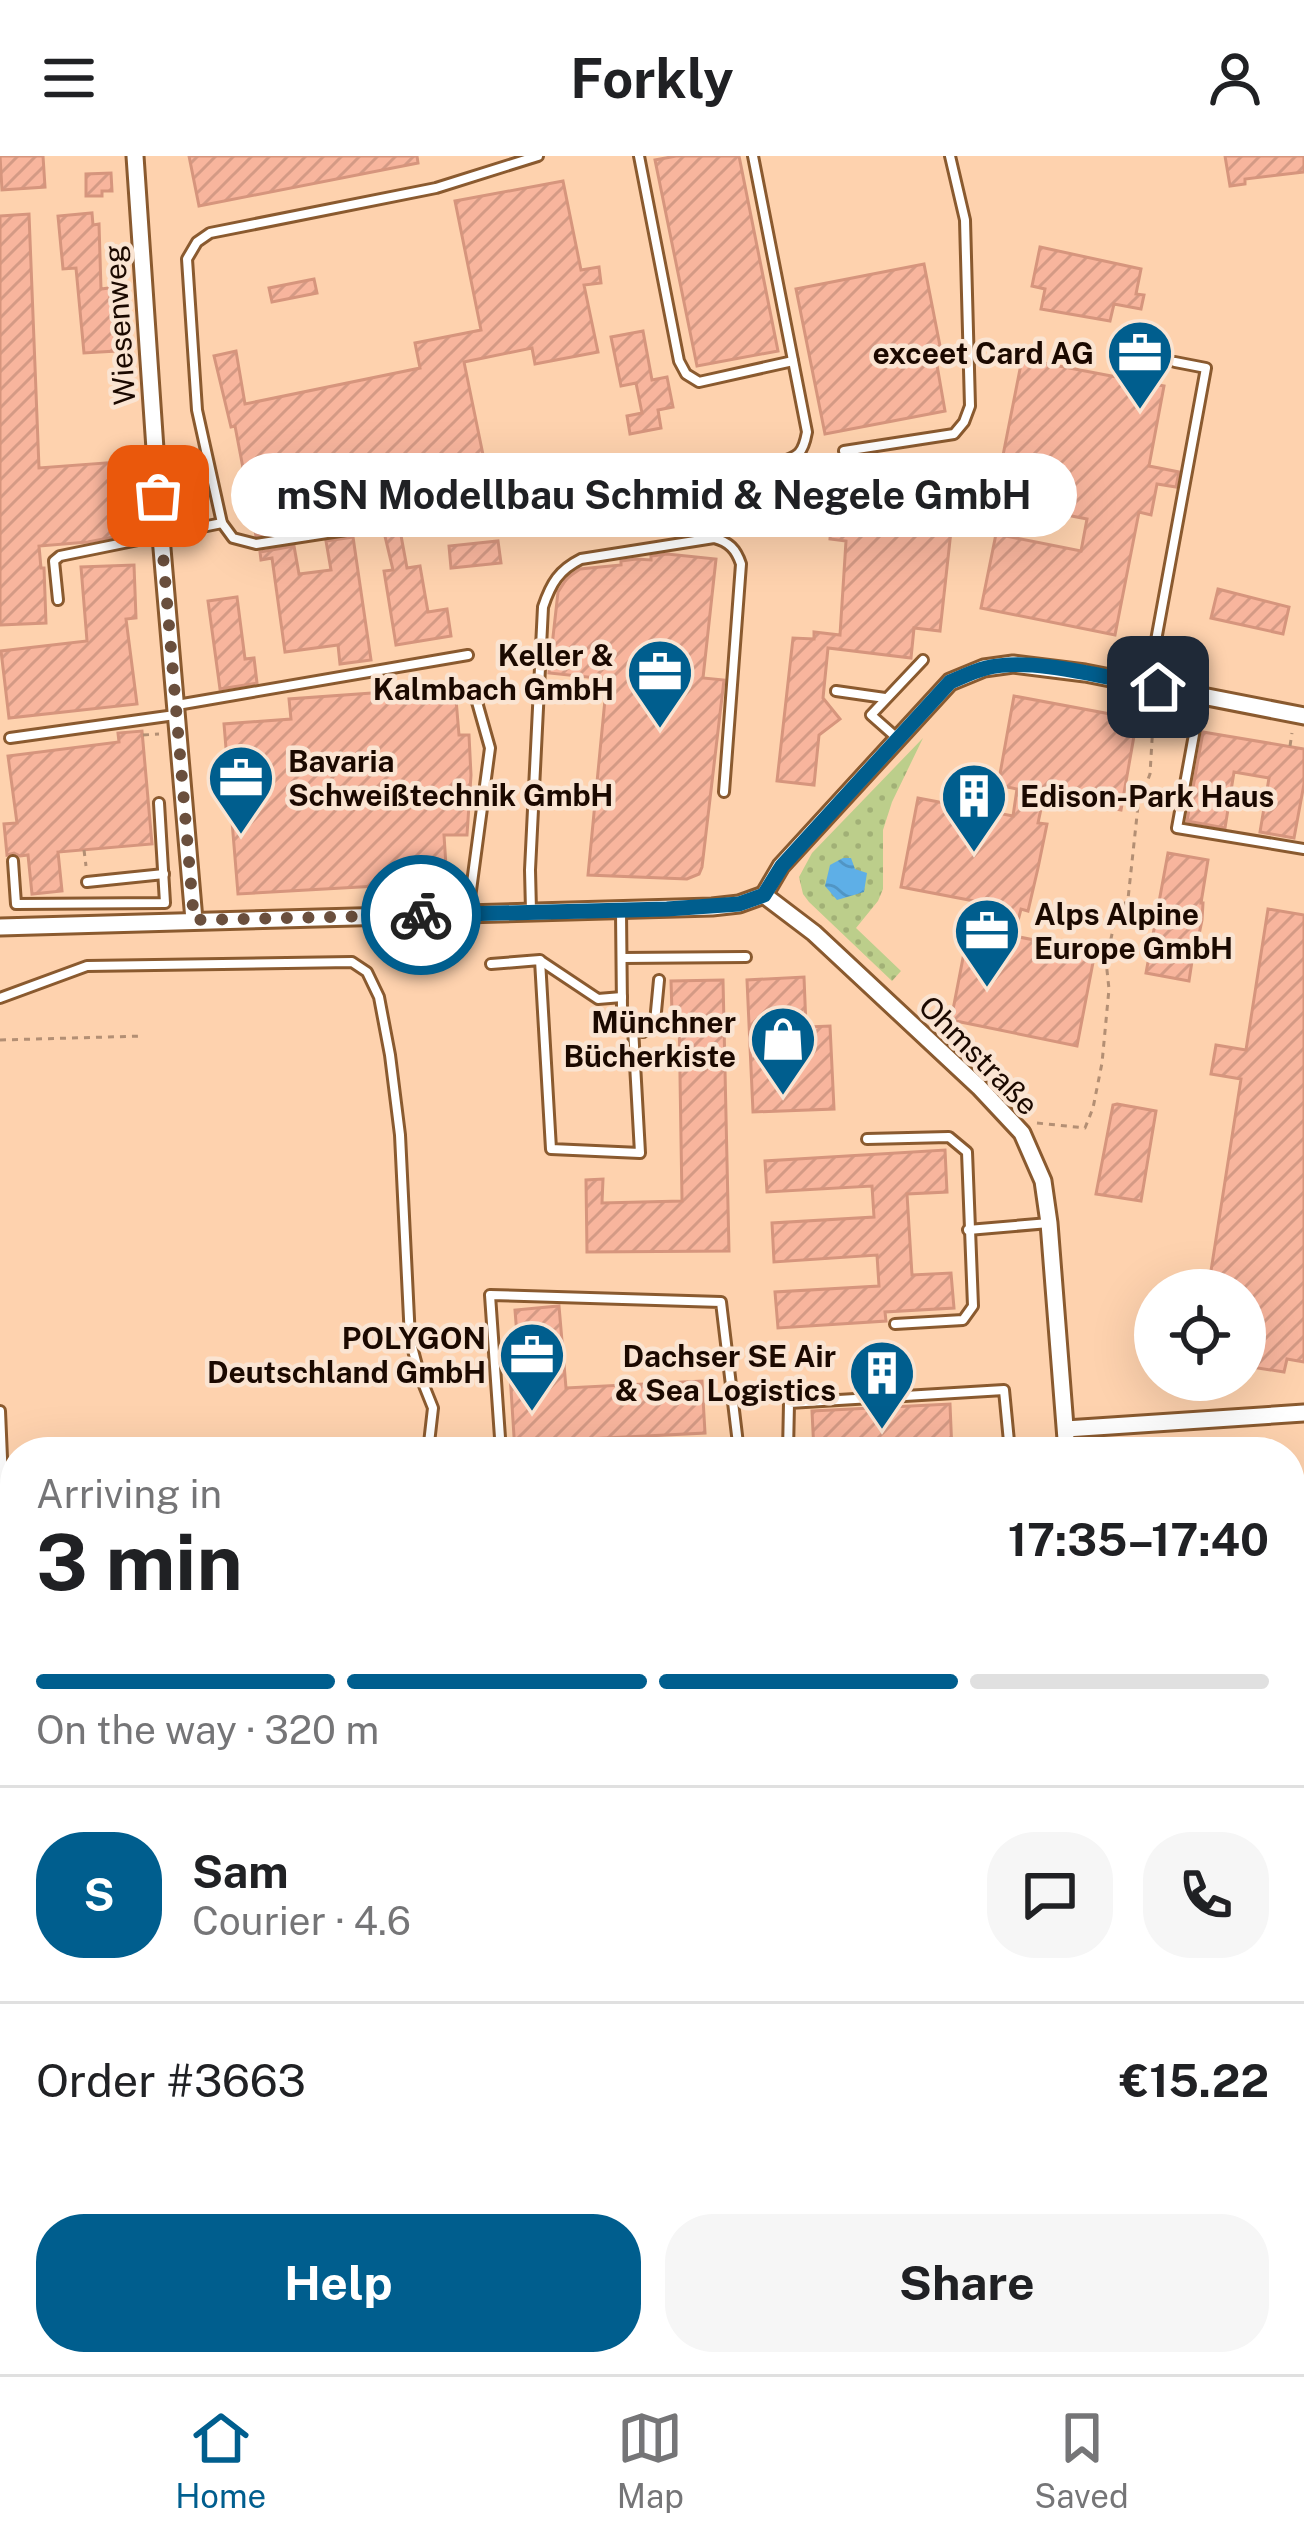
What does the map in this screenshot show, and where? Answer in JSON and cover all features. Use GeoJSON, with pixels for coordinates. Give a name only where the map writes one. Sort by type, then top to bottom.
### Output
{"type":"FeatureCollection","features":[{"type":"Feature","properties":{"kind":"street","name":"Wiesenweg"},"geometry":{"type":"LineString","coordinates":[[135,156],[194,920]]}},
{"type":"Feature","properties":{"kind":"street"},"geometry":{"type":"LineString","coordinates":[[0,927],[739,904],[764,895],[782,866],[950,682],[984,668],[1013,664],[1085,673],[1304,716]]}},
{"type":"Feature","properties":{"kind":"street","name":"Ohmstraße"},"geometry":{"type":"LineString","coordinates":[[764,895],[814,933],[1022,1133],[1043,1181],[1066,1437]]}},
{"type":"Feature","properties":{"kind":"street"},"geometry":{"type":"LineString","coordinates":[[1066,1429],[1304,1413]]}},
{"type":"Feature","properties":{"kind":"lane"},"geometry":{"type":"LineString","coordinates":[[538,156],[436,188],[209,233],[197,242],[187,259],[196,394],[222,523],[232,538],[256,544],[797,457],[807,432],[753,156]]}},
{"type":"Feature","properties":{"kind":"lane"},"geometry":{"type":"LineString","coordinates":[[639,156],[679,361],[686,374],[700,382],[793,362]]}},
{"type":"Feature","properties":{"kind":"lane"},"geometry":{"type":"LineString","coordinates":[[844,451],[954,434],[970,406],[965,220],[950,156]]}},
{"type":"Feature","properties":{"kind":"lane"},"geometry":{"type":"LineString","coordinates":[[1153,686],[1206,368],[1174,362]]}},
{"type":"Feature","properties":{"kind":"lane"},"geometry":{"type":"LineString","coordinates":[[58,600],[54,561],[60,556],[222,523]]}},
{"type":"Feature","properties":{"kind":"lane"},"geometry":{"type":"LineString","coordinates":[[531,913],[543,607],[556,576],[567,566],[581,559],[714,538],[727,542],[737,553],[741,564],[724,792]]}},
{"type":"Feature","properties":{"kind":"lane"},"geometry":{"type":"LineString","coordinates":[[10,738],[468,655]]}},
{"type":"Feature","properties":{"kind":"lane"},"geometry":{"type":"LineString","coordinates":[[898,739],[871,715],[923,660]]}},
{"type":"Feature","properties":{"kind":"lane"},"geometry":{"type":"LineString","coordinates":[[836,691],[886,699]]}},
{"type":"Feature","properties":{"kind":"lane"},"geometry":{"type":"LineString","coordinates":[[468,914],[490,748],[475,695]]}},
{"type":"Feature","properties":{"kind":"lane"},"geometry":{"type":"LineString","coordinates":[[1201,696],[1178,829],[1304,849]]}},
{"type":"Feature","properties":{"kind":"lane"},"geometry":{"type":"LineString","coordinates":[[13,860],[16,904],[166,907],[159,803]]}},
{"type":"Feature","properties":{"kind":"lane"},"geometry":{"type":"LineString","coordinates":[[87,882],[164,874]]}},
{"type":"Feature","properties":{"kind":"lane"},"geometry":{"type":"LineString","coordinates":[[540,960],[551,1149],[640,1153],[633,1028],[622,1008],[621,910]]}},
{"type":"Feature","properties":{"kind":"lane"},"geometry":{"type":"LineString","coordinates":[[622,958],[746,957]]}},
{"type":"Feature","properties":{"kind":"lane"},"geometry":{"type":"LineString","coordinates":[[491,964],[540,960],[598,999],[622,997]]}},
{"type":"Feature","properties":{"kind":"lane"},"geometry":{"type":"LineString","coordinates":[[0,998],[87,967],[352,962],[367,972],[379,998],[390,1055],[400,1135],[410,1339],[434,1408],[430,1437]]}},
{"type":"Feature","properties":{"kind":"lane"},"geometry":{"type":"LineString","coordinates":[[633,1028],[643,1032],[656,1022],[659,980]]}},
{"type":"Feature","properties":{"kind":"lane"},"geometry":{"type":"LineString","coordinates":[[867,1139],[949,1137],[967,1152],[973,1306],[963,1320],[895,1324]]}},
{"type":"Feature","properties":{"kind":"lane"},"geometry":{"type":"LineString","coordinates":[[968,1230],[1049,1223]]}},
{"type":"Feature","properties":{"kind":"lane"},"geometry":{"type":"LineString","coordinates":[[500,1437],[490,1295],[721,1302],[737,1437]]}},
{"type":"Feature","properties":{"kind":"lane"},"geometry":{"type":"LineString","coordinates":[[788,1437],[789,1403],[1004,1390],[1009,1437]]}},
{"type":"Feature","properties":{"kind":"path"},"geometry":{"type":"LineString","coordinates":[[1022,1133],[1038,1122],[1085,1128],[1093,1108],[1109,989],[1106,961],[1116,916],[1128,899],[1138,806],[1150,774],[1153,686]]}},
{"type":"Feature","properties":{"kind":"path"},"geometry":{"type":"LineString","coordinates":[[1290,746],[1293,731]]}},
{"type":"Feature","properties":{"kind":"path"},"geometry":{"type":"LineString","coordinates":[[142,735],[166,733]]}},
{"type":"Feature","properties":{"kind":"path"},"geometry":{"type":"LineString","coordinates":[[84,850],[87,882]]}},
{"type":"Feature","properties":{"kind":"path"},"geometry":{"type":"LineString","coordinates":[[0,1040],[143,1036]]}},
{"type":"Feature","properties":{"kind":"green space"},"geometry":{"type":"Polygon","coordinates":[[[923,738],[883,830],[883,889],[856,928],[901,971],[892,981],[809,902],[799,877],[812,853],[923,738]]]}},
{"type":"Feature","properties":{"kind":"water"},"geometry":{"type":"Polygon","coordinates":[[[851,858],[855,869],[867,873],[864,892],[837,900],[825,886],[830,865],[851,858]]]}},
{"type":"Feature","properties":{"kind":"building"},"geometry":{"type":"Polygon","coordinates":[[[0,156],[43,156],[45,187],[2,190],[0,156]]]}},
{"type":"Feature","properties":{"kind":"building"},"geometry":{"type":"Polygon","coordinates":[[[189,156],[417,156],[418,163],[199,206],[189,156]]]}},
{"type":"Feature","properties":{"kind":"building"},"geometry":{"type":"Polygon","coordinates":[[[739,156],[778,351],[697,366],[655,160],[739,156]]]}},
{"type":"Feature","properties":{"kind":"building"},"geometry":{"type":"Polygon","coordinates":[[[1225,156],[1304,156],[1304,172],[1245,179],[1245,184],[1230,186],[1225,156]]]}},
{"type":"Feature","properties":{"kind":"building"},"geometry":{"type":"Polygon","coordinates":[[[111,173],[112,191],[86,196],[86,174],[111,173]]]}},
{"type":"Feature","properties":{"kind":"building"},"geometry":{"type":"Polygon","coordinates":[[[563,181],[581,270],[599,267],[601,283],[584,285],[598,352],[535,364],[532,348],[464,362],[489,484],[418,499],[415,484],[399,488],[396,478],[359,485],[362,501],[302,513],[304,523],[291,530],[256,536],[235,426],[231,427],[214,356],[236,351],[245,404],[420,368],[415,343],[481,330],[455,201],[563,181]]]}},
{"type":"Feature","properties":{"kind":"building"},"geometry":{"type":"Polygon","coordinates":[[[92,213],[93,225],[99,224],[101,289],[109,288],[116,351],[84,353],[76,268],[63,269],[58,216],[92,213]]]}},
{"type":"Feature","properties":{"kind":"building"},"geometry":{"type":"Polygon","coordinates":[[[29,214],[39,468],[118,462],[124,535],[39,546],[46,623],[0,625],[0,216],[29,214]]]}},
{"type":"Feature","properties":{"kind":"building"},"geometry":{"type":"Polygon","coordinates":[[[1040,247],[1141,269],[1136,294],[1144,295],[1141,309],[1114,304],[1110,321],[1041,309],[1045,289],[1032,286],[1040,247]]]}},
{"type":"Feature","properties":{"kind":"building"},"geometry":{"type":"Polygon","coordinates":[[[924,264],[940,346],[934,348],[945,411],[825,434],[796,289],[924,264]]]}},
{"type":"Feature","properties":{"kind":"building"},"geometry":{"type":"Polygon","coordinates":[[[314,279],[317,293],[272,302],[269,288],[314,279]]]}},
{"type":"Feature","properties":{"kind":"building"},"geometry":{"type":"Polygon","coordinates":[[[643,331],[652,380],[667,377],[673,407],[658,410],[661,428],[630,434],[627,416],[642,413],[636,383],[621,386],[611,337],[643,331]]]}},
{"type":"Feature","properties":{"kind":"building"},"geometry":{"type":"Polygon","coordinates":[[[1022,359],[1164,386],[1149,466],[1179,472],[1176,487],[1157,484],[1151,515],[1139,512],[1115,635],[981,608],[996,534],[1081,551],[1087,519],[994,501],[1022,359]]]}},
{"type":"Feature","properties":{"kind":"building"},"geometry":{"type":"Polygon","coordinates":[[[577,507],[580,524],[540,531],[538,514],[577,507]]]}},
{"type":"Feature","properties":{"kind":"building"},"geometry":{"type":"Polygon","coordinates":[[[848,520],[951,531],[940,631],[914,628],[911,658],[828,648],[823,698],[840,719],[819,735],[814,785],[777,781],[793,638],[814,639],[814,632],[840,635],[846,541],[830,539],[831,523],[847,524],[848,520]]]}},
{"type":"Feature","properties":{"kind":"building"},"geometry":{"type":"Polygon","coordinates":[[[400,530],[407,568],[420,566],[428,612],[447,609],[451,636],[396,645],[384,571],[393,570],[384,532],[400,530]]]}},
{"type":"Feature","properties":{"kind":"building"},"geometry":{"type":"Polygon","coordinates":[[[353,537],[371,660],[340,664],[338,645],[285,652],[272,558],[261,560],[260,552],[294,546],[299,574],[331,570],[326,541],[353,537]]]}},
{"type":"Feature","properties":{"kind":"building"},"geometry":{"type":"Polygon","coordinates":[[[498,541],[501,563],[451,568],[449,546],[498,541]]]}},
{"type":"Feature","properties":{"kind":"building"},"geometry":{"type":"Polygon","coordinates":[[[667,554],[716,559],[703,678],[724,680],[702,867],[687,879],[588,875],[607,679],[549,673],[558,592],[580,569],[667,554]]]}},
{"type":"Feature","properties":{"kind":"building"},"geometry":{"type":"Polygon","coordinates":[[[134,565],[136,618],[126,619],[137,704],[9,718],[1,651],[87,641],[81,567],[134,565]]]}},
{"type":"Feature","properties":{"kind":"building"},"geometry":{"type":"Polygon","coordinates":[[[1218,589],[1289,607],[1283,634],[1211,618],[1218,589]]]}},
{"type":"Feature","properties":{"kind":"building"},"geometry":{"type":"Polygon","coordinates":[[[237,597],[245,659],[254,658],[257,683],[220,689],[208,601],[237,597]]]}},
{"type":"Feature","properties":{"kind":"building"},"geometry":{"type":"Polygon","coordinates":[[[455,687],[459,735],[469,735],[471,775],[467,835],[444,835],[447,882],[238,894],[224,724],[291,719],[289,699],[455,687]]]}},
{"type":"Feature","properties":{"kind":"building"},"geometry":{"type":"Polygon","coordinates":[[[1014,696],[1137,719],[1121,810],[1044,795],[1038,823],[1047,824],[1038,868],[1028,911],[1021,909],[1014,936],[1095,952],[1077,1046],[951,1020],[969,927],[990,931],[995,905],[901,887],[918,798],[1013,816],[1017,789],[998,785],[1014,696]]]}},
{"type":"Feature","properties":{"kind":"building"},"geometry":{"type":"Polygon","coordinates":[[[142,731],[152,844],[58,852],[62,891],[32,894],[28,855],[7,855],[4,824],[17,823],[8,756],[119,742],[118,733],[142,731]]]}},
{"type":"Feature","properties":{"kind":"building"},"geometry":{"type":"Polygon","coordinates":[[[1203,732],[1304,749],[1304,784],[1294,838],[1260,832],[1269,778],[1234,772],[1225,828],[1187,821],[1203,732]]]}},
{"type":"Feature","properties":{"kind":"building"},"geometry":{"type":"Polygon","coordinates":[[[1168,853],[1208,860],[1189,981],[1146,973],[1168,853]]]}},
{"type":"Feature","properties":{"kind":"building"},"geometry":{"type":"Polygon","coordinates":[[[1268,909],[1304,915],[1304,1362],[1287,1359],[1284,1372],[1266,1369],[1266,1269],[1211,1269],[1241,1079],[1211,1074],[1216,1045],[1246,1050],[1268,909]]]}},
{"type":"Feature","properties":{"kind":"building"},"geometry":{"type":"Polygon","coordinates":[[[804,977],[806,1027],[830,1026],[834,1109],[753,1112],[747,980],[804,977]]]}},
{"type":"Feature","properties":{"kind":"building"},"geometry":{"type":"Polygon","coordinates":[[[723,980],[729,1251],[587,1252],[586,1180],[603,1179],[602,1203],[682,1201],[679,1013],[672,1013],[671,981],[723,980]]]}},
{"type":"Feature","properties":{"kind":"building"},"geometry":{"type":"Polygon","coordinates":[[[1113,1105],[1156,1111],[1141,1201],[1096,1194],[1113,1105]]]}},
{"type":"Feature","properties":{"kind":"building"},"geometry":{"type":"Polygon","coordinates":[[[945,1150],[947,1192],[907,1194],[912,1275],[951,1273],[954,1308],[885,1312],[886,1321],[778,1328],[775,1292],[879,1286],[877,1255],[774,1262],[772,1223],[874,1217],[872,1186],[767,1192],[765,1161],[945,1150]]]}},
{"type":"Feature","properties":{"kind":"building"},"geometry":{"type":"Polygon","coordinates":[[[559,1306],[566,1388],[702,1381],[705,1433],[514,1437],[510,1374],[520,1374],[515,1310],[559,1306]]]}},
{"type":"Feature","properties":{"kind":"building","name":"Dachser SE Air & Sea Logistics"},"geometry":{"type":"Polygon","coordinates":[[[950,1404],[951,1437],[813,1437],[812,1411],[950,1404]]]}},
{"type":"Feature","properties":{"kind":"way so far"},"geometry":{"type":"LineString","coordinates":[[158,496],[194,920],[421,915]]}},
{"type":"Feature","properties":{"kind":"place","name":"exceet Card AG"},"geometry":{"type":"Point","coordinates":[1140,412]}},
{"type":"Feature","properties":{"kind":"place","name":"mSN Modellbau Schmid & Negele GmbH"},"geometry":{"type":"Point","coordinates":[158,496]}},
{"type":"Feature","properties":{"kind":"place","name":"Keller & Kalmbach GmbH"},"geometry":{"type":"Point","coordinates":[660,731]}},
{"type":"Feature","properties":{"kind":"place","name":"Bavaria Schweißtechnik GmbH"},"geometry":{"type":"Point","coordinates":[241,837]}},
{"type":"Feature","properties":{"kind":"place","name":"Edison-Park Haus"},"geometry":{"type":"Point","coordinates":[974,855]}},
{"type":"Feature","properties":{"kind":"place","name":"Alps Alpine Europe GmbH"},"geometry":{"type":"Point","coordinates":[987,990]}},
{"type":"Feature","properties":{"kind":"place","name":"Münchner Bücherkiste"},"geometry":{"type":"Point","coordinates":[783,1098]}},
{"type":"Feature","properties":{"kind":"place","name":"POLYGON Deutschland GmbH"},"geometry":{"type":"Point","coordinates":[532,1414]}},
{"type":"Feature","properties":{"kind":"place","name":"Dachser SE Air & Sea Logistics"},"geometry":{"type":"Point","coordinates":[882,1432]}},
{"type":"Feature","properties":{"kind":"route"},"geometry":{"type":"LineString","coordinates":[[421,915],[739,904],[764,895],[782,866],[950,682],[984,668],[1013,664],[1158,687]]}}]}
